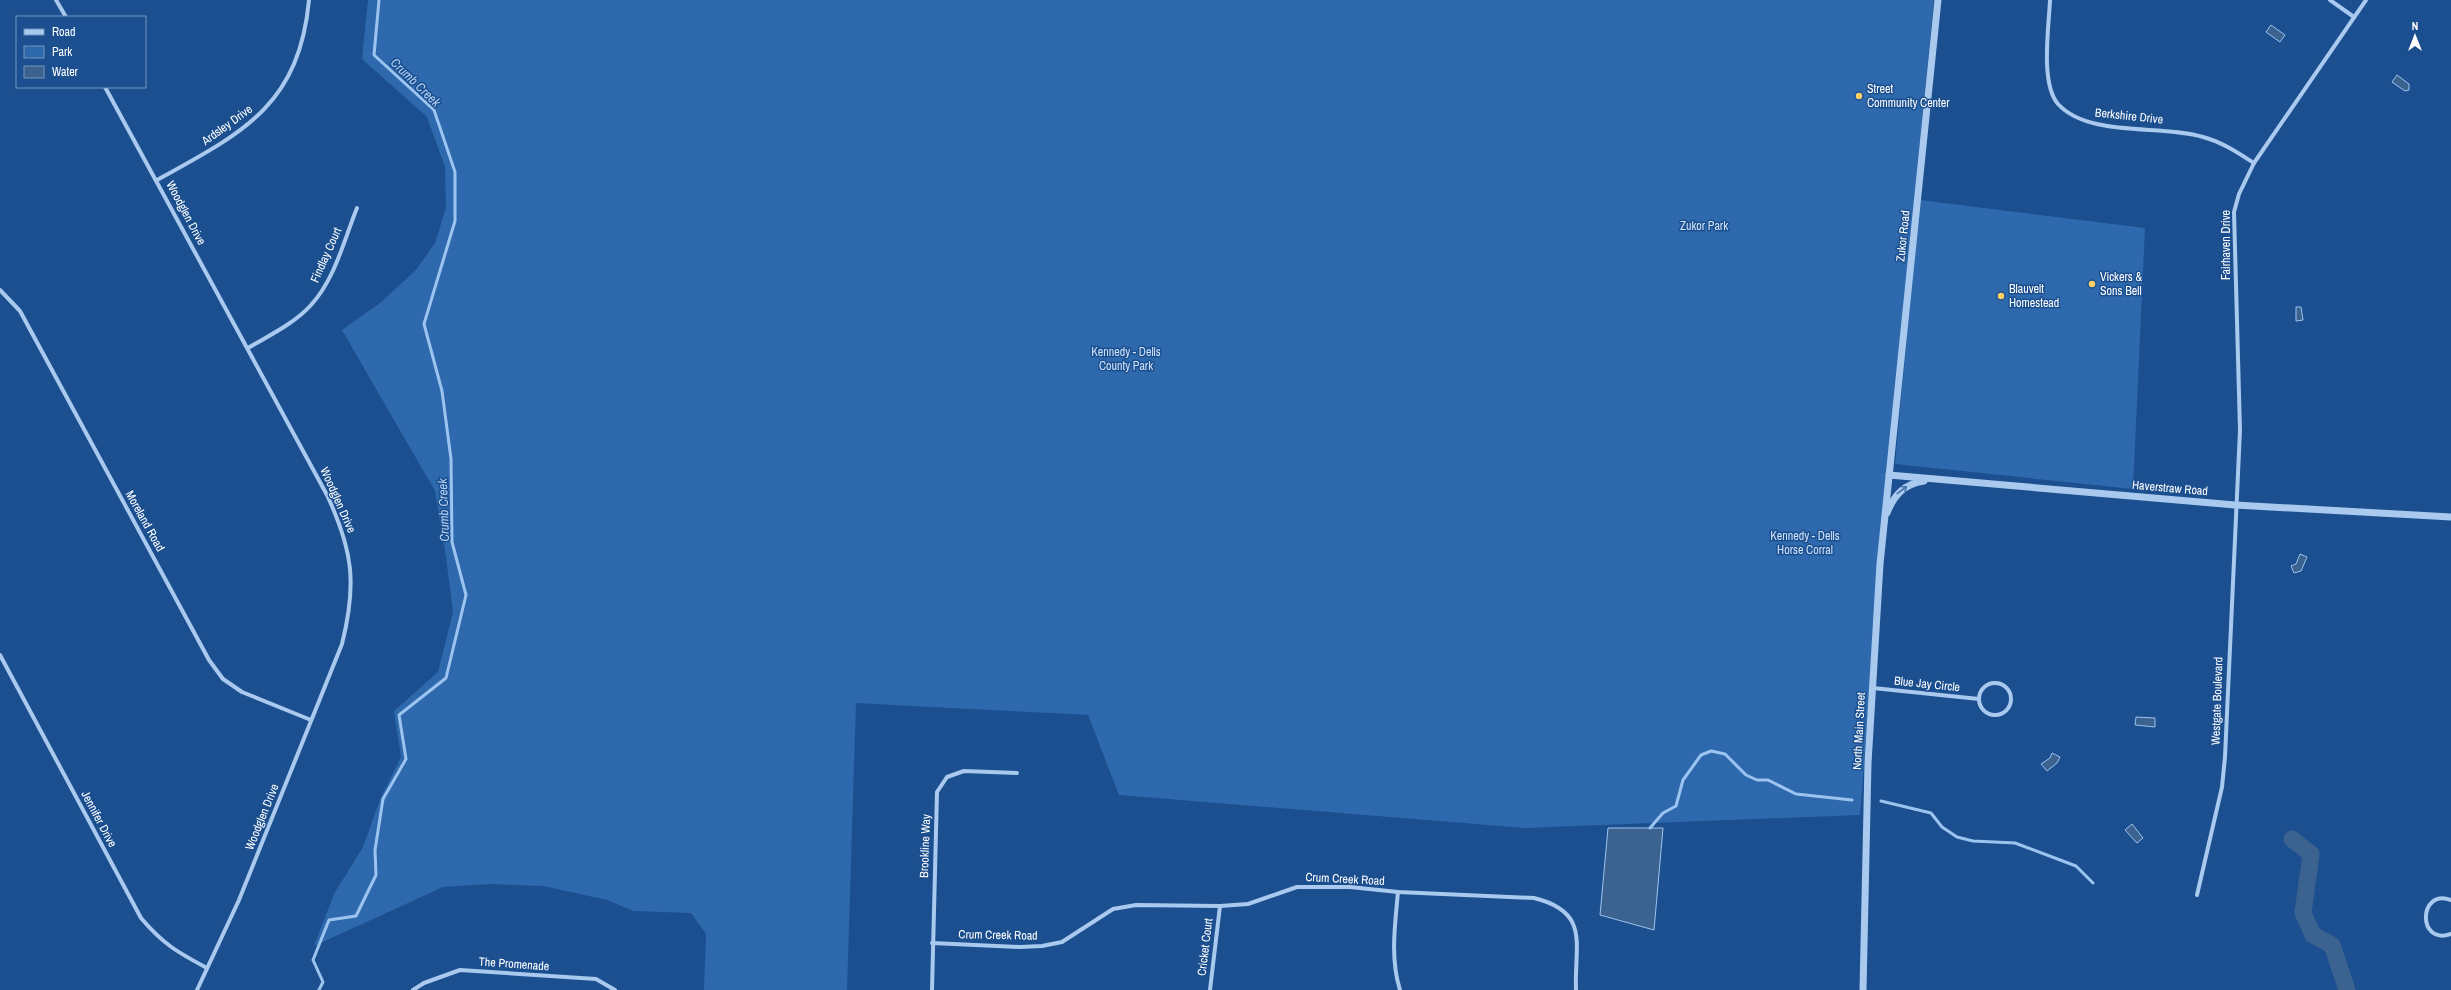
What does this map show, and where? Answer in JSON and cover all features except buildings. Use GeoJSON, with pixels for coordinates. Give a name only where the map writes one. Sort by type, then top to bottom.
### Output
{"type":"FeatureCollection","features":[{"type":"Feature","properties":{"kind":"street"},"geometry":{"type":"LineString","coordinates":[[56,0],[65,16]]}},
{"type":"Feature","properties":{"kind":"street","name":"Ardsley Drive"},"geometry":{"type":"LineString","coordinates":[[157,180],[222,144],[249,125],[273,101],[290,76],[301,51],[307,26],[309,0]]}},
{"type":"Feature","properties":{"kind":"street","name":"Zukor Road"},"geometry":{"type":"LineString","coordinates":[[1888,475],[1938,0]]}},
{"type":"Feature","properties":{"kind":"street","name":"Berkshire Drive"},"geometry":{"type":"LineString","coordinates":[[2050,0],[2047,63],[2051,86],[2058,103],[2073,115],[2093,124],[2183,132],[2204,137],[2223,144],[2254,163]]}},
{"type":"Feature","properties":{"kind":"street"},"geometry":{"type":"LineString","coordinates":[[2330,0],[2354,17]]}},
{"type":"Feature","properties":{"kind":"street","name":"Fairhaven Drive"},"geometry":{"type":"LineString","coordinates":[[2235,505],[2240,430],[2234,212],[2239,194],[2254,163],[2366,0]]}},
{"type":"Feature","properties":{"kind":"street","name":"Woodglen Drive"},"geometry":{"type":"LineString","coordinates":[[106,88],[157,180],[327,495],[341,526],[350,558],[352,585],[350,614],[342,644],[239,900],[197,990]]}},
{"type":"Feature","properties":{"kind":"street","name":"Findlay Court"},"geometry":{"type":"LineString","coordinates":[[248,348],[287,325],[311,305],[328,282],[357,208]]}},
{"type":"Feature","properties":{"kind":"street","name":"Moreland Road"},"geometry":{"type":"LineString","coordinates":[[0,290],[20,311],[209,660],[223,679],[242,692],[311,720]]}},
{"type":"Feature","properties":{"kind":"street","name":"Haverstraw Road"},"geometry":{"type":"LineString","coordinates":[[1888,475],[2235,505],[2451,517]]}},
{"type":"Feature","properties":{"kind":"street","name":"North Main Street"},"geometry":{"type":"LineString","coordinates":[[1863,990],[1868,763],[1888,475]]}},
{"type":"Feature","properties":{"kind":"street"},"geometry":{"type":"LineString","coordinates":[[1884,522],[1890,504],[1899,492],[1917,482],[1938,480]]}},
{"type":"Feature","properties":{"kind":"street","name":"Westgate Boulevard"},"geometry":{"type":"LineString","coordinates":[[2197,895],[2222,787],[2225,757],[2235,505]]}},
{"type":"Feature","properties":{"kind":"street","name":"Jennifer Drive"},"geometry":{"type":"LineString","coordinates":[[0,655],[141,918],[163,942],[175,951],[207,968]]}},
{"type":"Feature","properties":{"kind":"street"},"geometry":{"type":"LineString","coordinates":[[1996,683],[2009,690],[2012,701],[2007,711],[2003,714],[1992,716],[1982,710],[1979,699],[1986,686],[1996,683]]}},
{"type":"Feature","properties":{"kind":"street","name":"Blue Jay Circle"},"geometry":{"type":"LineString","coordinates":[[1873,688],[1979,699]]}},
{"type":"Feature","properties":{"kind":"street","name":"Brookline Way"},"geometry":{"type":"LineString","coordinates":[[932,990],[937,792],[947,777],[964,771],[1017,773]]}},
{"type":"Feature","properties":{"kind":"street","name":"Crum Creek Road"},"geometry":{"type":"LineString","coordinates":[[932,943],[1020,947],[1042,946],[1062,942],[1113,909],[1136,905],[1220,906],[1248,904],[1298,887],[1350,887],[1398,892],[1534,898],[1551,902],[1564,910],[1573,921],[1578,936],[1576,990]]}},
{"type":"Feature","properties":{"kind":"street"},"geometry":{"type":"LineString","coordinates":[[1398,892],[1393,952],[1394,972],[1400,990]]}},
{"type":"Feature","properties":{"kind":"street"},"geometry":{"type":"LineString","coordinates":[[2451,900],[2436,900],[2427,909],[2425,921],[2431,931],[2441,936],[2451,934]]}},
{"type":"Feature","properties":{"kind":"street","name":"Cricket Court"},"geometry":{"type":"LineString","coordinates":[[1210,990],[1220,906]]}},
{"type":"Feature","properties":{"kind":"street","name":"The Promenade"},"geometry":{"type":"LineString","coordinates":[[413,990],[424,983],[460,970],[596,979],[615,990]]}},
{"type":"Feature","properties":{"kind":"green space","name":"Kennedy - Dells County Park"},"geometry":{"type":"Polygon","coordinates":[[[368,0],[1934,0],[1889,452],[1860,815],[1525,828],[1119,795],[1088,715],[856,703],[847,990],[704,990],[706,934],[691,913],[633,911],[607,900],[543,886],[491,884],[443,887],[314,946],[334,894],[363,847],[381,797],[401,757],[394,711],[438,672],[453,612],[435,491],[342,330],[380,303],[416,270],[435,243],[446,208],[445,167],[427,117],[362,59],[368,0]]]}},
{"type":"Feature","properties":{"kind":"green space"},"geometry":{"type":"Polygon","coordinates":[[[1920,200],[2145,228],[2133,489],[1895,464],[1920,200]]]}},
{"type":"Feature","properties":{"kind":"water"},"geometry":{"type":"Polygon","coordinates":[[[2271,25],[2285,35],[2280,42],[2266,32],[2271,25]]]}},
{"type":"Feature","properties":{"kind":"water"},"geometry":{"type":"Polygon","coordinates":[[[2397,75],[2409,84],[2409,90],[2405,91],[2392,82],[2397,75]]]}},
{"type":"Feature","properties":{"kind":"water"},"geometry":{"type":"Polygon","coordinates":[[[2296,307],[2301,307],[2303,320],[2296,321],[2296,307]]]}},
{"type":"Feature","properties":{"kind":"water"},"geometry":{"type":"Polygon","coordinates":[[[2300,554],[2307,557],[2301,571],[2294,573],[2291,566],[2296,564],[2300,554]]]}},
{"type":"Feature","properties":{"kind":"water"},"geometry":{"type":"Polygon","coordinates":[[[2136,717],[2155,718],[2155,727],[2135,725],[2136,717]]]}},
{"type":"Feature","properties":{"kind":"water"},"geometry":{"type":"Polygon","coordinates":[[[2052,753],[2060,757],[2057,763],[2047,771],[2041,764],[2050,758],[2052,753]]]}},
{"type":"Feature","properties":{"kind":"water"},"geometry":{"type":"Polygon","coordinates":[[[2132,824],[2143,838],[2137,843],[2125,830],[2132,824]]]}},
{"type":"Feature","properties":{"kind":"water"},"geometry":{"type":"Polygon","coordinates":[[[1608,828],[1663,828],[1654,930],[1600,915],[1608,828]]]}},
{"type":"Feature","properties":{"kind":"waterway","name":"Crumb Creek"},"geometry":{"type":"LineString","coordinates":[[319,990],[323,982],[313,960],[329,920],[356,916],[376,875],[375,850],[383,799],[406,759],[399,715],[446,678],[466,595],[452,542],[451,459],[442,391],[424,324],[455,221],[455,172],[434,110],[374,55],[379,0]]}},
{"type":"Feature","properties":{"kind":"waterway"},"geometry":{"type":"LineString","coordinates":[[1650,828],[1663,813],[1676,806],[1683,780],[1701,755],[1711,751],[1725,754],[1746,775],[1757,780],[1768,780],[1796,794],[1852,800]]}},
{"type":"Feature","properties":{"kind":"waterway"},"geometry":{"type":"LineString","coordinates":[[1881,801],[1931,813],[1942,827],[1957,837],[1973,841],[2015,843],[2076,866],[2093,883]]}},
{"type":"Feature","properties":{"kind":"waterway"},"geometry":{"type":"LineString","coordinates":[[2292,839],[2311,854],[2303,913],[2313,935],[2332,945],[2347,990]]}},
{"type":"Feature","properties":{"kind":"place","name":"Street Community Center"},"geometry":{"type":"Point","coordinates":[1859,96]}},
{"type":"Feature","properties":{"kind":"place","name":"Vickers & Sons Bell"},"geometry":{"type":"Point","coordinates":[2092,284]}},
{"type":"Feature","properties":{"kind":"place","name":"Blauvelt Homestead"},"geometry":{"type":"Point","coordinates":[2001,296]}},
{"type":"Feature","properties":{"kind":"park label","name":"Zukor Park"},"geometry":{"type":"Point","coordinates":[1704,226]}},
{"type":"Feature","properties":{"kind":"park label","name":"Kennedy - Dells Horse Corral"},"geometry":{"type":"Point","coordinates":[1805,543]}}]}
